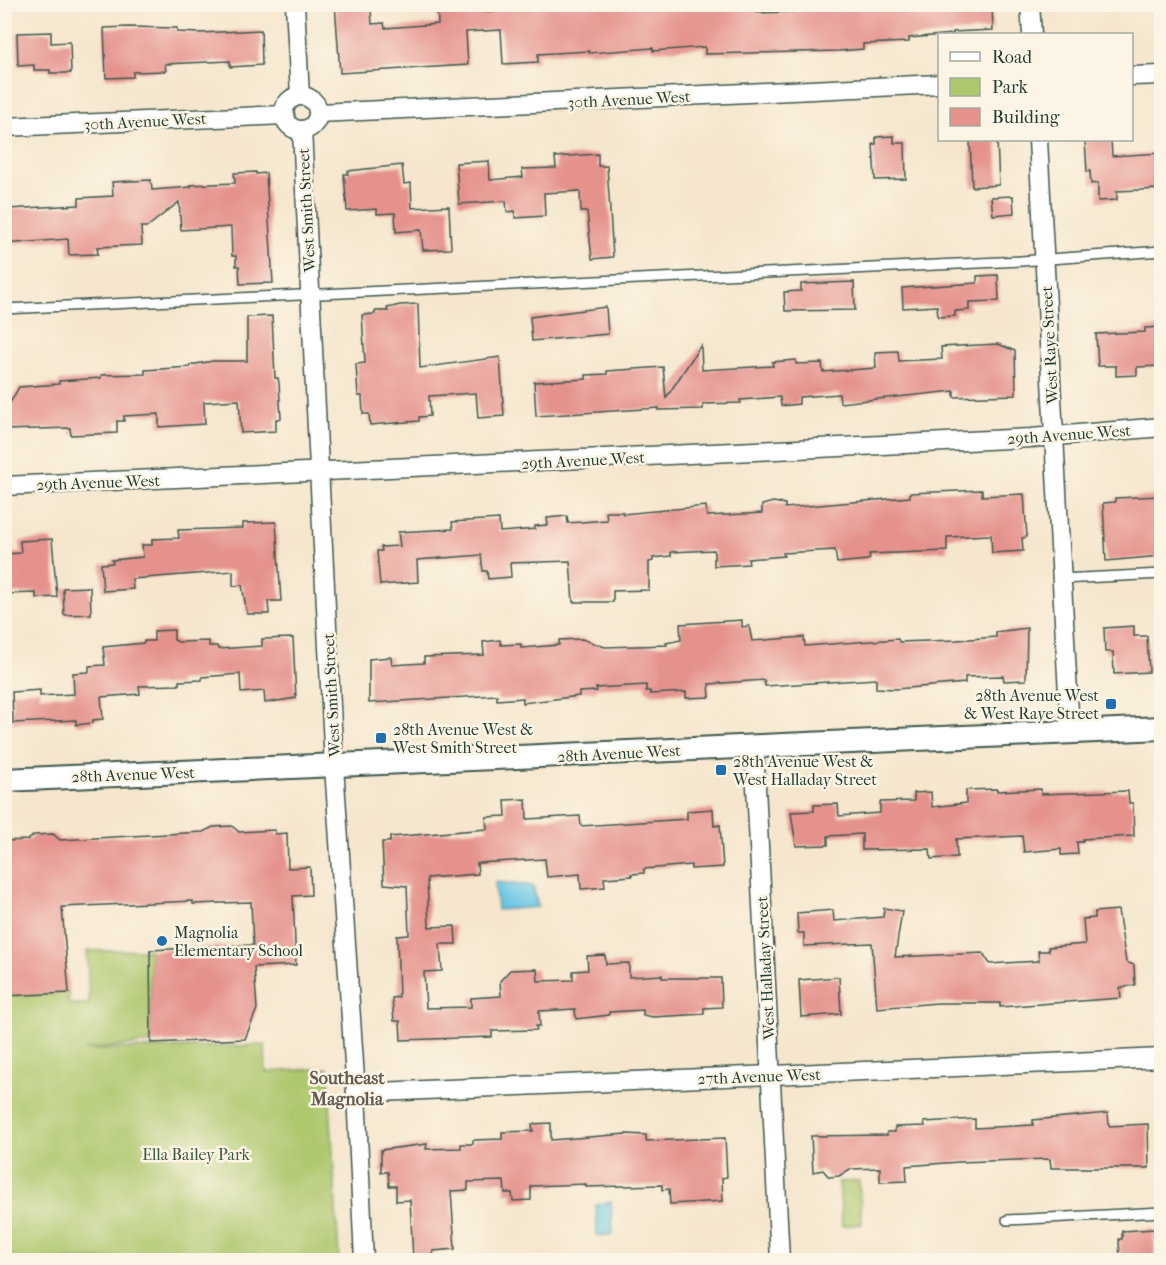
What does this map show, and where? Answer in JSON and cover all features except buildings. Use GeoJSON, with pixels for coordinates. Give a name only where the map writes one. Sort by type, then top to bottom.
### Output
{"type":"FeatureCollection","features":[{"type":"Feature","properties":{"kind":"street"},"geometry":{"type":"LineString","coordinates":[[295,4],[300,96]]}},
{"type":"Feature","properties":{"kind":"street"},"geometry":{"type":"LineString","coordinates":[[1030,4],[1032,33]]}},
{"type":"Feature","properties":{"kind":"street"},"geometry":{"type":"LineString","coordinates":[[1133,76],[1161,75]]}},
{"type":"Feature","properties":{"kind":"street","name":"30th Avenue West"},"geometry":{"type":"LineString","coordinates":[[318,113],[938,84]]}},
{"type":"Feature","properties":{"kind":"street"},"geometry":{"type":"LineString","coordinates":[[300,96],[313,101],[318,113],[313,125],[302,130],[288,124],[285,115],[290,100],[300,96]]}},
{"type":"Feature","properties":{"kind":"street","name":"30th Avenue West"},"geometry":{"type":"LineString","coordinates":[[4,127],[285,115]]}},
{"type":"Feature","properties":{"kind":"street","name":"West Smith Street"},"geometry":{"type":"LineString","coordinates":[[302,130],[334,766],[356,1093],[364,1260]]}},
{"type":"Feature","properties":{"kind":"street","name":"West Raye Street"},"geometry":{"type":"LineString","coordinates":[[1038,141],[1070,731]]}},
{"type":"Feature","properties":{"kind":"street","name":"29th Avenue West"},"geometry":{"type":"LineString","coordinates":[[4,486],[1054,437],[1161,427]]}},
{"type":"Feature","properties":{"kind":"street","name":"28th Avenue West"},"geometry":{"type":"LineString","coordinates":[[4,780],[1161,728]]}},
{"type":"Feature","properties":{"kind":"street","name":"West Halladay Street"},"geometry":{"type":"LineString","coordinates":[[754,747],[780,1260]]}},
{"type":"Feature","properties":{"kind":"street","name":"27th Avenue West"},"geometry":{"type":"LineString","coordinates":[[356,1093],[1161,1058]]}},
{"type":"Feature","properties":{"kind":"lane"},"geometry":{"type":"LineString","coordinates":[[4,309],[1044,260],[1161,251]]}},
{"type":"Feature","properties":{"kind":"lane"},"geometry":{"type":"LineString","coordinates":[[1061,579],[1161,574]]}},
{"type":"Feature","properties":{"kind":"lane"},"geometry":{"type":"LineString","coordinates":[[1007,1220],[1161,1212]]}},
{"type":"Feature","properties":{"kind":"green space","name":"Ella Bailey Park"},"geometry":{"type":"Polygon","coordinates":[[[150,950],[151,1043],[84,1050],[265,1045],[266,1072],[328,1068],[339,1260],[5,1260],[4,996],[69,993],[68,1004],[89,1004],[87,951],[150,950]]]}},
{"type":"Feature","properties":{"kind":"green space"},"geometry":{"type":"Polygon","coordinates":[[[859,1181],[862,1224],[842,1226],[839,1182],[859,1181]]]}},
{"type":"Feature","properties":{"kind":"water"},"geometry":{"type":"Polygon","coordinates":[[[495,882],[533,886],[538,907],[497,910],[495,882]]]}},
{"type":"Feature","properties":{"kind":"water"},"geometry":{"type":"Polygon","coordinates":[[[611,1202],[613,1234],[597,1236],[596,1205],[611,1202]]]}},
{"type":"Feature","properties":{"kind":"place","name":"28th Avenue West & West Raye Street"},"geometry":{"type":"Point","coordinates":[1111,704]}},
{"type":"Feature","properties":{"kind":"place","name":"28th Avenue West & West Smith Street"},"geometry":{"type":"Point","coordinates":[381,738]}},
{"type":"Feature","properties":{"kind":"place","name":"28th Avenue West & West Halladay Street"},"geometry":{"type":"Point","coordinates":[721,770]}},
{"type":"Feature","properties":{"kind":"place","name":"Magnolia Elementary School"},"geometry":{"type":"Point","coordinates":[162,941]}},
{"type":"Feature","properties":{"kind":"district","name":"Southeast Magnolia"},"geometry":{"type":"Point","coordinates":[347,1088]}}]}
